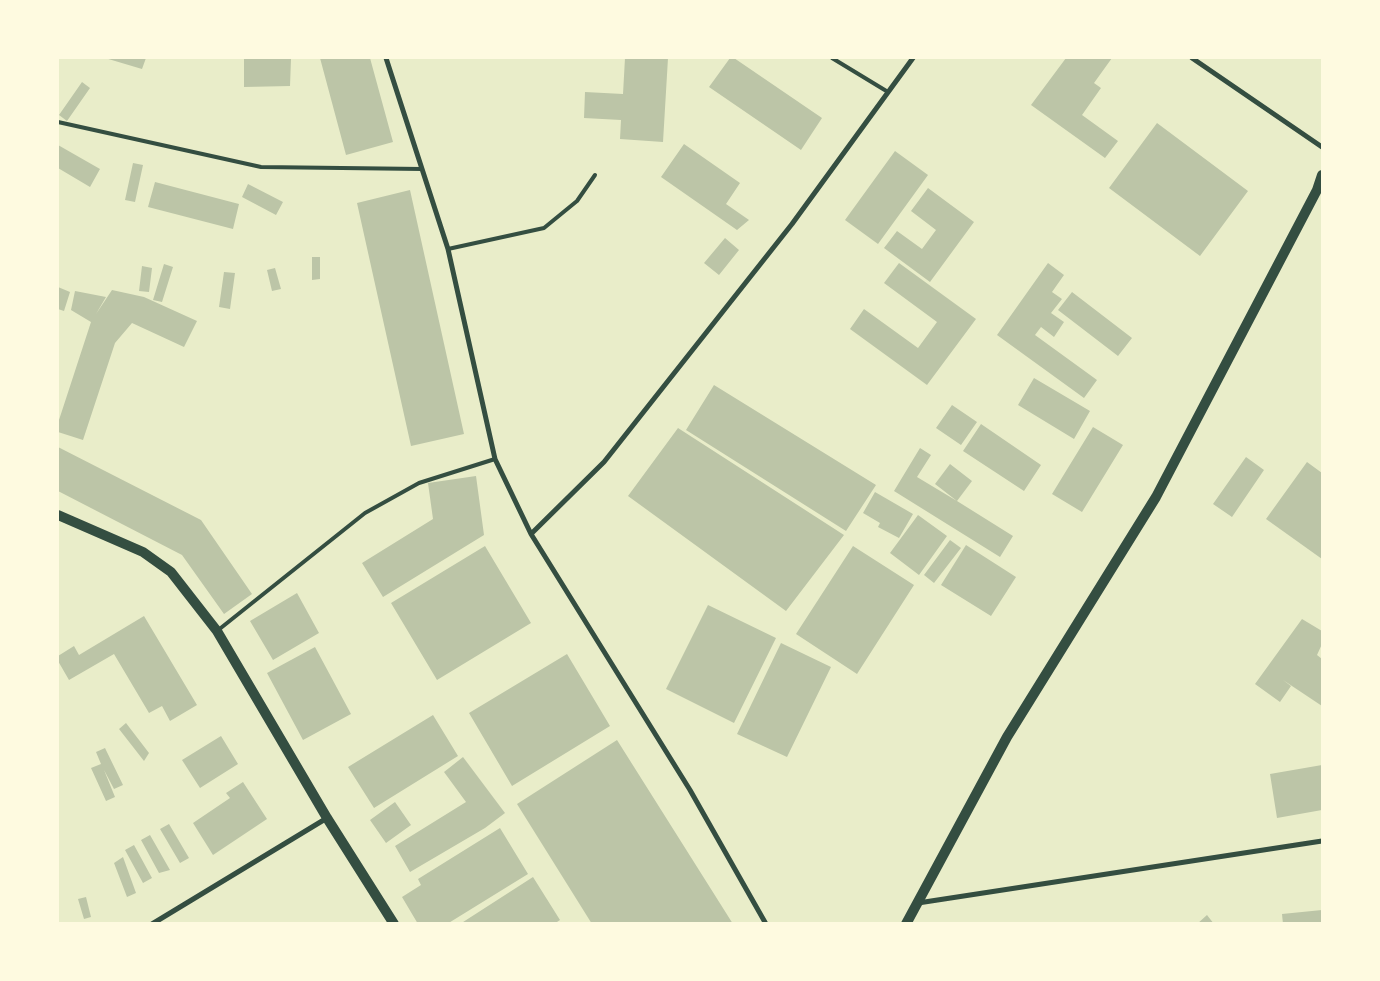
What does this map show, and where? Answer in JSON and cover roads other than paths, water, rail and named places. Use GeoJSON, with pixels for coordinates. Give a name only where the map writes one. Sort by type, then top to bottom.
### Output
{"type":"FeatureCollection","features":[{"type":"Feature","properties":{"kind":"main road"},"geometry":{"type":"LineString","coordinates":[[906,924],[1007,737],[1156,496],[1320,192],[1322,175]]}},
{"type":"Feature","properties":{"kind":"main road"},"geometry":{"type":"LineString","coordinates":[[58,515],[143,552],[171,572],[218,631],[327,818],[394,924]]}},
{"type":"Feature","properties":{"kind":"street"},"geometry":{"type":"LineString","coordinates":[[386,58],[448,249],[495,459],[531,534],[690,790],[766,924]]}},
{"type":"Feature","properties":{"kind":"street"},"geometry":{"type":"LineString","coordinates":[[531,534],[604,462],[792,224],[913,58]]}},
{"type":"Feature","properties":{"kind":"street"},"geometry":{"type":"LineString","coordinates":[[1192,58],[1322,147]]}},
{"type":"Feature","properties":{"kind":"street"},"geometry":{"type":"LineString","coordinates":[[152,924],[327,818]]}},
{"type":"Feature","properties":{"kind":"street"},"geometry":{"type":"LineString","coordinates":[[916,903],[1322,841]]}},
{"type":"Feature","properties":{"kind":"lane"},"geometry":{"type":"LineString","coordinates":[[832,58],[888,92]]}},
{"type":"Feature","properties":{"kind":"lane"},"geometry":{"type":"LineString","coordinates":[[58,122],[261,167],[422,169]]}},
{"type":"Feature","properties":{"kind":"lane"},"geometry":{"type":"LineString","coordinates":[[448,249],[544,228],[577,201],[595,174]]}},
{"type":"Feature","properties":{"kind":"lane"},"geometry":{"type":"LineString","coordinates":[[218,631],[365,513],[419,484],[495,459]]}}]}
